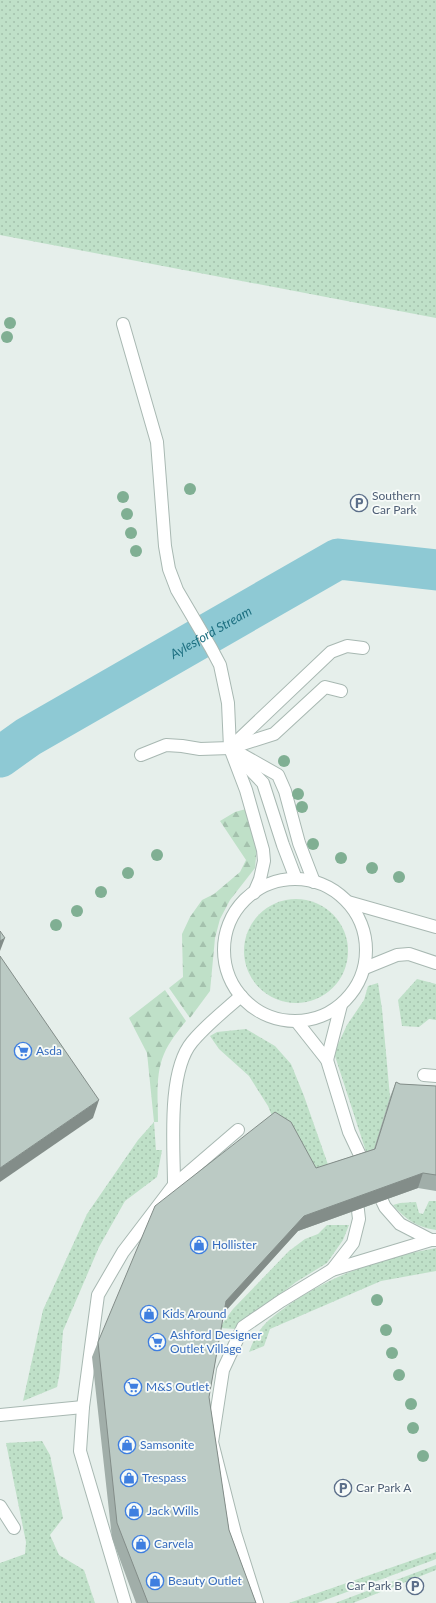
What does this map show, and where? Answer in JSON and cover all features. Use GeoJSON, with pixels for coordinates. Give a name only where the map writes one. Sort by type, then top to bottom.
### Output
{"type":"FeatureCollection","features":[{"type":"Feature","properties":{"kind":"street"},"geometry":{"type":"LineString","coordinates":[[123,324],[157,442],[165,546],[169,569],[177,590],[220,666],[228,703],[230,748],[246,790],[263,850],[264,861],[260,879],[254,893]]}},
{"type":"Feature","properties":{"kind":"street"},"geometry":{"type":"LineString","coordinates":[[230,748],[330,652],[347,646],[364,648]]}},
{"type":"Feature","properties":{"kind":"street"},"geometry":{"type":"LineString","coordinates":[[141,755],[166,745],[200,749],[230,748],[274,734],[325,687],[341,691]]}},
{"type":"Feature","properties":{"kind":"street"},"geometry":{"type":"LineString","coordinates":[[230,748],[263,783],[283,846],[296,879]]}},
{"type":"Feature","properties":{"kind":"street"},"geometry":{"type":"LineString","coordinates":[[230,748],[278,775],[285,791],[299,843],[314,882]]}},
{"type":"Feature","properties":{"kind":"street"},"geometry":{"type":"LineString","coordinates":[[296,879],[314,882],[333,890],[348,902],[361,922],[366,944],[365,968],[356,988],[341,1005],[320,1017],[297,1022],[275,1019],[256,1010],[240,996],[230,980],[225,961],[225,942],[230,923],[240,906],[254,893],[267,885],[296,879]]}},
{"type":"Feature","properties":{"kind":"street"},"geometry":{"type":"LineString","coordinates":[[348,902],[436,927]]}},
{"type":"Feature","properties":{"kind":"street"},"geometry":{"type":"LineString","coordinates":[[365,968],[397,955],[409,954],[436,963]]}},
{"type":"Feature","properties":{"kind":"street"},"geometry":{"type":"LineString","coordinates":[[174,1185],[174,1090],[180,1063],[190,1043],[240,996]]}},
{"type":"Feature","properties":{"kind":"street"},"geometry":{"type":"LineString","coordinates":[[326,1060],[341,1005]]}},
{"type":"Feature","properties":{"kind":"street"},"geometry":{"type":"LineString","coordinates":[[297,1022],[326,1060],[349,1132],[385,1207],[400,1224],[433,1240]]}},
{"type":"Feature","properties":{"kind":"street"},"geometry":{"type":"LineString","coordinates":[[125,1603],[80,1451],[83,1407],[98,1295],[123,1252],[174,1185],[238,1130]]}},
{"type":"Feature","properties":{"kind":"street"},"geometry":{"type":"LineString","coordinates":[[332,1270],[353,1243],[359,1219],[349,1132]]}},
{"type":"Feature","properties":{"kind":"street"},"geometry":{"type":"LineString","coordinates":[[257,1603],[235,1533],[212,1442],[223,1370],[243,1327],[281,1301],[332,1270],[433,1240]]}},
{"type":"Feature","properties":{"kind":"street"},"geometry":{"type":"LineString","coordinates":[[0,1415],[83,1407]]}},
{"type":"Feature","properties":{"kind":"street"},"geometry":{"type":"LineString","coordinates":[[0,1506],[14,1528]]}},
{"type":"Feature","properties":{"kind":"green space"},"geometry":{"type":"Polygon","coordinates":[[[0,0],[436,0],[436,318],[0,235],[0,0]]]}},
{"type":"Feature","properties":{"kind":"green space"},"geometry":{"type":"Polygon","coordinates":[[[246,809],[257,847],[255,868],[230,900],[220,919],[215,938],[210,991],[190,1018],[169,988],[183,977],[182,934],[190,917],[202,900],[214,894],[240,872],[246,860],[220,821],[235,812],[246,809]]]}},
{"type":"Feature","properties":{"kind":"green space"},"geometry":{"type":"Polygon","coordinates":[[[296,899],[316,903],[333,914],[344,931],[348,951],[344,971],[333,988],[316,999],[296,1003],[276,999],[259,988],[248,971],[244,951],[248,931],[259,914],[276,903],[296,899]]]}},
{"type":"Feature","properties":{"kind":"green space"},"geometry":{"type":"Polygon","coordinates":[[[417,979],[436,984],[436,1020],[429,1019],[419,1027],[402,1026],[398,1000],[417,979]]]}},
{"type":"Feature","properties":{"kind":"green space"},"geometry":{"type":"Polygon","coordinates":[[[378,983],[382,1009],[390,1097],[370,1164],[334,1053],[347,1025],[364,1000],[368,986],[378,983]]]}},
{"type":"Feature","properties":{"kind":"green space"},"geometry":{"type":"Polygon","coordinates":[[[165,990],[186,1021],[168,1045],[161,1062],[158,1079],[158,1122],[154,1122],[147,1053],[129,1018],[165,990]]]}},
{"type":"Feature","properties":{"kind":"green space"},"geometry":{"type":"Polygon","coordinates":[[[246,1029],[275,1046],[291,1064],[304,1096],[332,1176],[310,1183],[279,1133],[268,1106],[249,1076],[219,1049],[210,1036],[217,1032],[246,1029]]]}},
{"type":"Feature","properties":{"kind":"green space"},"geometry":{"type":"Polygon","coordinates":[[[154,1122],[156,1150],[162,1150],[157,1177],[125,1201],[99,1247],[63,1331],[60,1371],[57,1387],[23,1401],[43,1310],[87,1214],[138,1140],[154,1122]]]}},
{"type":"Feature","properties":{"kind":"green space"},"geometry":{"type":"Polygon","coordinates":[[[429,1201],[436,1201],[436,1230],[417,1225],[403,1215],[393,1205],[416,1202],[419,1213],[423,1214],[429,1201]]]}},
{"type":"Feature","properties":{"kind":"green space"},"geometry":{"type":"Polygon","coordinates":[[[327,1225],[349,1225],[343,1240],[327,1263],[296,1282],[236,1329],[219,1328],[233,1309],[289,1251],[305,1239],[318,1234],[327,1225]]]}},
{"type":"Feature","properties":{"kind":"green space"},"geometry":{"type":"Polygon","coordinates":[[[436,1248],[436,1271],[381,1281],[270,1329],[264,1346],[249,1352],[258,1332],[263,1326],[287,1306],[304,1295],[340,1276],[377,1262],[436,1248]]]}},
{"type":"Feature","properties":{"kind":"green space"},"geometry":{"type":"Polygon","coordinates":[[[42,1441],[50,1455],[63,1518],[50,1535],[59,1555],[84,1570],[95,1603],[1,1603],[0,1601],[0,1563],[25,1554],[26,1542],[6,1443],[42,1441]]]}},
{"type":"Feature","properties":{"kind":"green space"},"geometry":{"type":"Polygon","coordinates":[[[436,1552],[436,1559],[317,1603],[289,1603],[436,1552]]]}},
{"type":"Feature","properties":{"kind":"green space"},"geometry":{"type":"Polygon","coordinates":[[[436,1565],[436,1570],[353,1603],[335,1603],[436,1565]]]}},
{"type":"Feature","properties":{"kind":"building"},"geometry":{"type":"Polygon","coordinates":[[[0,931],[5,938],[0,941],[0,931]]]}},
{"type":"Feature","properties":{"kind":"building","name":"Asda"},"geometry":{"type":"Polygon","coordinates":[[[0,956],[99,1100],[0,1168],[0,956]]]}},
{"type":"Feature","properties":{"kind":"building","name":"Ashford Designer Outlet Village"},"geometry":{"type":"Polygon","coordinates":[[[396,1082],[400,1084],[436,1086],[436,1175],[423,1173],[304,1216],[226,1301],[209,1397],[229,1530],[256,1603],[148,1603],[117,1523],[98,1342],[155,1206],[275,1112],[291,1122],[316,1168],[375,1149],[396,1082]]]}},
{"type":"Feature","properties":{"kind":"waterway","name":"Aylesford Stream"},"geometry":{"type":"LineString","coordinates":[[0,757],[28,737],[338,559],[436,570]]}},
{"type":"Feature","properties":{"kind":"place","name":"Southern Car Park"},"geometry":{"type":"Point","coordinates":[359,503]}},
{"type":"Feature","properties":{"kind":"place","name":"Asda"},"geometry":{"type":"Point","coordinates":[23,1051]}},
{"type":"Feature","properties":{"kind":"place","name":"Hollister"},"geometry":{"type":"Point","coordinates":[199,1245]}},
{"type":"Feature","properties":{"kind":"place","name":"Kids Around"},"geometry":{"type":"Point","coordinates":[149,1314]}},
{"type":"Feature","properties":{"kind":"place","name":"Ashford Designer Outlet Village"},"geometry":{"type":"Point","coordinates":[157,1342]}},
{"type":"Feature","properties":{"kind":"place","name":"M&S Outlet"},"geometry":{"type":"Point","coordinates":[133,1387]}},
{"type":"Feature","properties":{"kind":"place","name":"Samsonite"},"geometry":{"type":"Point","coordinates":[127,1445]}},
{"type":"Feature","properties":{"kind":"place","name":"Trespass"},"geometry":{"type":"Point","coordinates":[129,1478]}},
{"type":"Feature","properties":{"kind":"place","name":"Car Park A"},"geometry":{"type":"Point","coordinates":[343,1488]}},
{"type":"Feature","properties":{"kind":"place","name":"Jack Wills"},"geometry":{"type":"Point","coordinates":[134,1511]}},
{"type":"Feature","properties":{"kind":"place","name":"Carvela"},"geometry":{"type":"Point","coordinates":[141,1544]}},
{"type":"Feature","properties":{"kind":"place","name":"Beauty Outlet"},"geometry":{"type":"Point","coordinates":[155,1581]}},
{"type":"Feature","properties":{"kind":"place","name":"Car Park B"},"geometry":{"type":"Point","coordinates":[415,1586]}}]}
